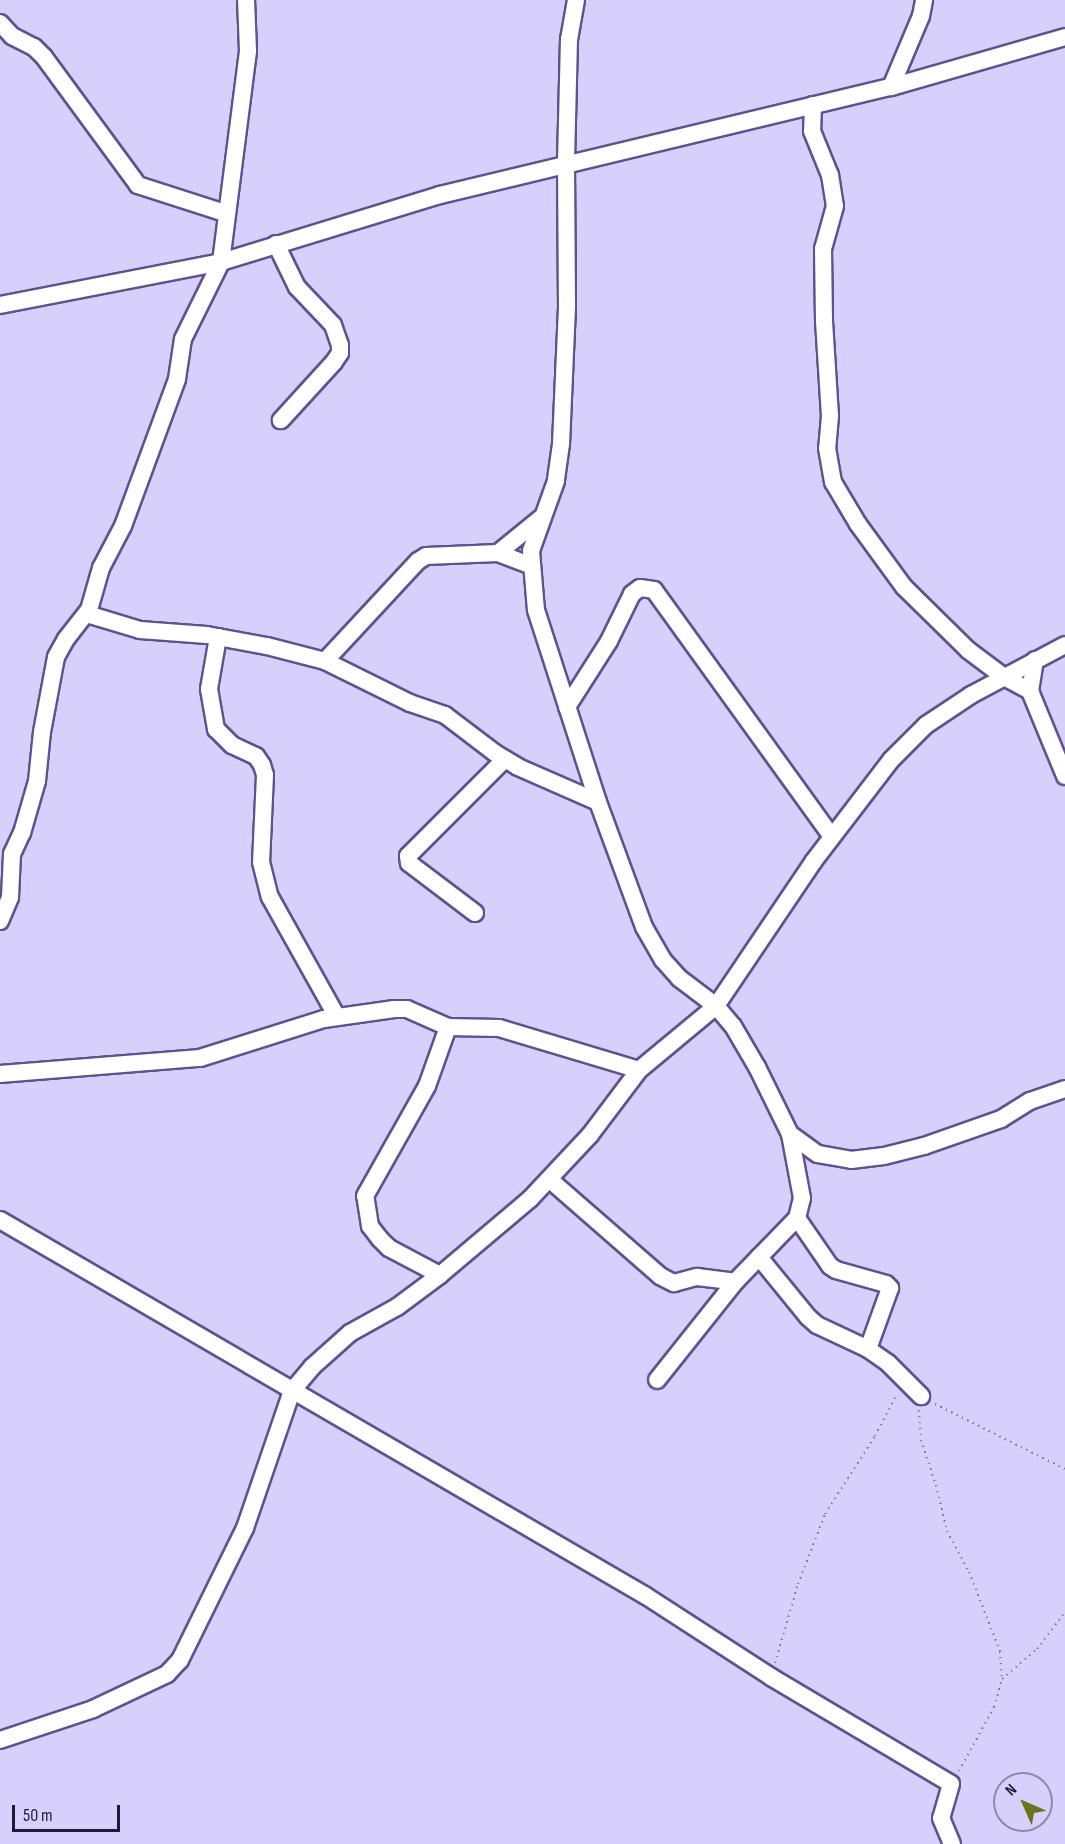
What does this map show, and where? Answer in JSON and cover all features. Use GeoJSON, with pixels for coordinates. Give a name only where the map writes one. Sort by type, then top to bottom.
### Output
{"type":"FeatureCollection","features":[{"type":"Feature","properties":{"kind":"street"},"geometry":{"type":"LineString","coordinates":[[0,921],[10,897],[12,854],[22,833],[37,781],[42,732],[56,657],[66,639],[87,614],[96,594],[101,568],[123,526],[177,379],[183,339],[221,262],[225,213],[248,51],[246,0]]}},
{"type":"Feature","properties":{"kind":"street"},"geometry":{"type":"LineString","coordinates":[[576,0],[569,39],[566,164],[567,307],[561,444],[556,481],[531,551],[536,610],[597,802],[644,927],[663,960],[680,978],[716,1006],[733,1026],[753,1060],[790,1134],[802,1198],[797,1218],[735,1282],[657,1380]]}},
{"type":"Feature","properties":{"kind":"street"},"geometry":{"type":"LineString","coordinates":[[891,87],[921,16],[924,0]]}},
{"type":"Feature","properties":{"kind":"street"},"geometry":{"type":"LineString","coordinates":[[0,23],[12,36],[34,47],[44,57],[138,185],[225,213]]}},
{"type":"Feature","properties":{"kind":"street"},"geometry":{"type":"LineString","coordinates":[[0,305],[221,262],[385,210],[566,164],[891,87],[1065,37]]}},
{"type":"Feature","properties":{"kind":"street"},"geometry":{"type":"LineString","coordinates":[[813,105],[812,131],[830,175],[835,206],[823,249],[824,321],[830,416],[827,448],[833,482],[877,552],[904,587],[968,650],[1005,677],[1030,691]]}},
{"type":"Feature","properties":{"kind":"street"},"geometry":{"type":"LineString","coordinates":[[276,244],[297,287],[333,325],[340,345],[340,353],[334,362],[281,420]]}},
{"type":"Feature","properties":{"kind":"street"},"geometry":{"type":"LineString","coordinates":[[498,553],[542,517]]}},
{"type":"Feature","properties":{"kind":"street"},"geometry":{"type":"LineString","coordinates":[[325,661],[418,561],[426,556],[498,553],[532,566]]}},
{"type":"Feature","properties":{"kind":"street"},"geometry":{"type":"LineString","coordinates":[[567,706],[609,641],[632,594],[640,588],[654,590],[832,837]]}},
{"type":"Feature","properties":{"kind":"street"},"geometry":{"type":"LineString","coordinates":[[87,614],[140,630],[218,637],[267,646],[325,661],[410,703],[445,715],[505,759],[597,802]]}},
{"type":"Feature","properties":{"kind":"street"},"geometry":{"type":"LineString","coordinates":[[218,637],[209,689],[216,729],[232,746],[256,756],[262,765],[265,775],[261,862],[270,897],[337,1017]]}},
{"type":"Feature","properties":{"kind":"street"},"geometry":{"type":"LineString","coordinates":[[0,1740],[93,1709],[167,1674],[180,1660],[245,1528],[292,1391],[328,1351],[350,1334],[398,1307],[441,1275],[530,1199],[590,1135],[639,1070],[716,1006],[832,837],[891,760],[926,725],[971,695],[1065,645]]}},
{"type":"Feature","properties":{"kind":"street"},"geometry":{"type":"LineString","coordinates":[[1035,660],[1030,691],[1065,776]]}},
{"type":"Feature","properties":{"kind":"street"},"geometry":{"type":"LineString","coordinates":[[475,913],[409,863],[408,856],[505,759]]}},
{"type":"Feature","properties":{"kind":"street"},"geometry":{"type":"LineString","coordinates":[[0,1074],[201,1058],[337,1017],[406,1009],[448,1027],[499,1028],[639,1070]]}},
{"type":"Feature","properties":{"kind":"street"},"geometry":{"type":"LineString","coordinates":[[441,1275],[389,1248],[380,1239],[370,1226],[365,1196],[427,1086],[448,1027]]}},
{"type":"Feature","properties":{"kind":"street"},"geometry":{"type":"LineString","coordinates":[[790,1134],[818,1154],[851,1160],[884,1156],[924,1146],[1001,1119],[1030,1101],[1065,1089]]}},
{"type":"Feature","properties":{"kind":"street"},"geometry":{"type":"LineString","coordinates":[[798,1176],[803,1167],[818,1154]]}},
{"type":"Feature","properties":{"kind":"street"},"geometry":{"type":"LineString","coordinates":[[549,1179],[660,1276],[674,1282],[697,1277],[735,1282]]}},
{"type":"Feature","properties":{"kind":"street"},"geometry":{"type":"LineString","coordinates":[[797,1218],[830,1266],[836,1270],[886,1284],[890,1288],[867,1349]]}},
{"type":"Feature","properties":{"kind":"street"},"geometry":{"type":"LineString","coordinates":[[0,1220],[646,1596],[771,1677],[951,1784],[941,1818],[952,1844]]}},
{"type":"Feature","properties":{"kind":"street"},"geometry":{"type":"LineString","coordinates":[[759,1257],[817,1325],[867,1349],[905,1378],[921,1396]]}},
{"type":"Feature","properties":{"kind":"path"},"geometry":{"type":"LineString","coordinates":[[771,1677],[798,1584],[825,1514],[875,1436],[905,1378]]}},
{"type":"Feature","properties":{"kind":"path"},"geometry":{"type":"LineString","coordinates":[[951,1784],[994,1707],[1002,1679],[1000,1651],[969,1572],[947,1531],[936,1485],[921,1440],[918,1417],[921,1396],[1065,1470]]}},
{"type":"Feature","properties":{"kind":"path"},"geometry":{"type":"LineString","coordinates":[[1002,1679],[1037,1649],[1065,1612]]}}]}
